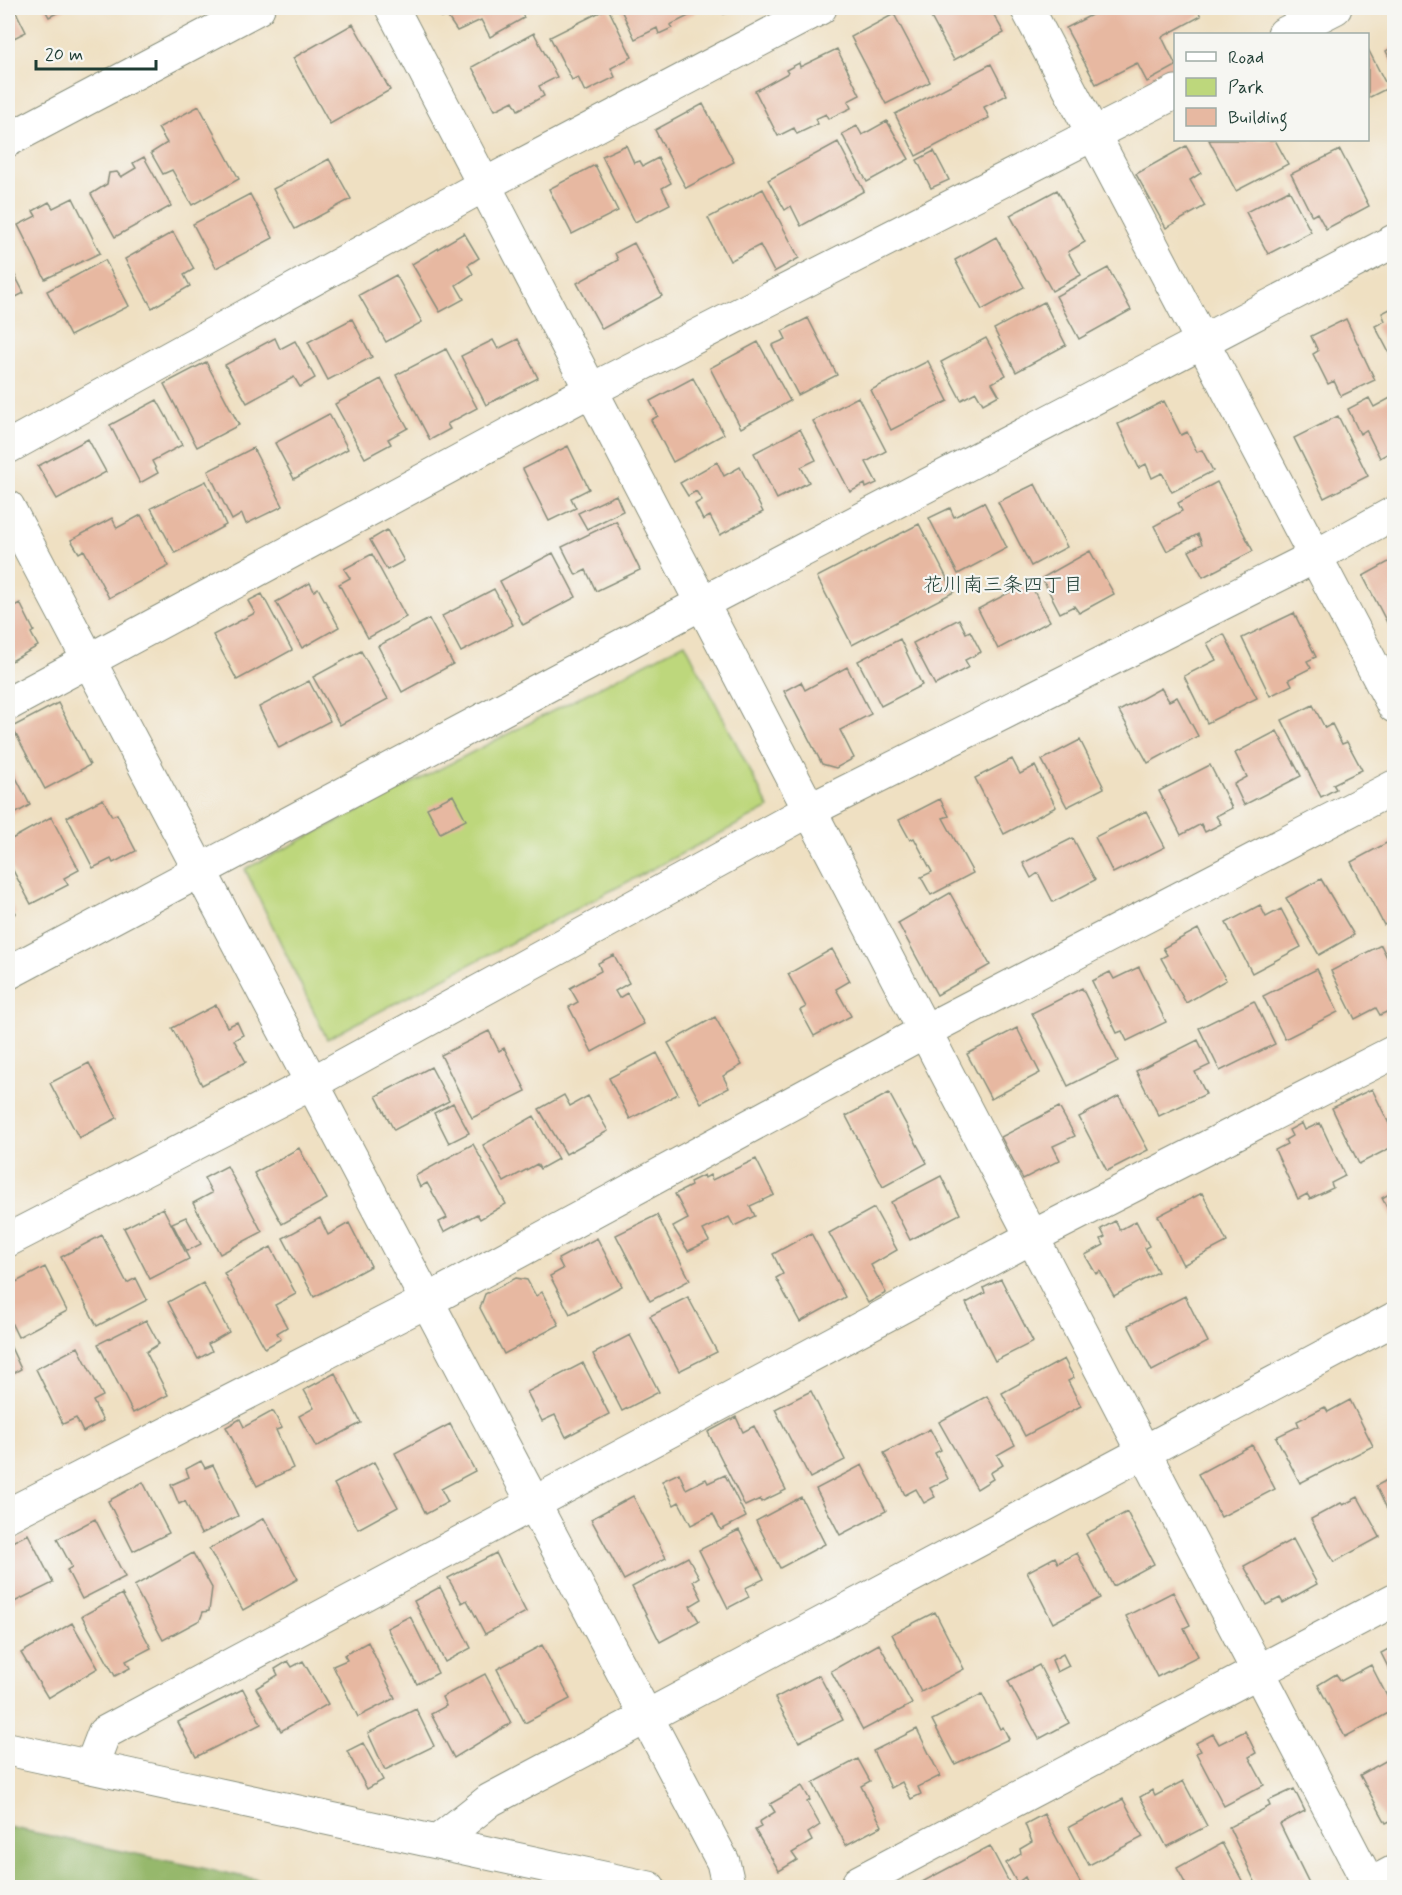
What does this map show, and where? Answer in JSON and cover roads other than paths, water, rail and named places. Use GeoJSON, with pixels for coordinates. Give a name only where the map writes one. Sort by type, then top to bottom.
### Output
{"type":"FeatureCollection","features":[{"type":"Feature","properties":{"kind":"street"},"geometry":{"type":"LineString","coordinates":[[8,140],[258,8]]}},
{"type":"Feature","properties":{"kind":"street"},"geometry":{"type":"LineString","coordinates":[[392,8],[1258,1671],[1375,1883]]}},
{"type":"Feature","properties":{"kind":"street"},"geometry":{"type":"LineString","coordinates":[[8,447],[484,185],[820,8]]}},
{"type":"Feature","properties":{"kind":"street"},"geometry":{"type":"LineString","coordinates":[[1027,8],[1395,706]]}},
{"type":"Feature","properties":{"kind":"street"},"geometry":{"type":"LineString","coordinates":[[1286,33],[1335,8]]}},
{"type":"Feature","properties":{"kind":"street"},"geometry":{"type":"LineString","coordinates":[[8,704],[591,390],[1174,93]]}},
{"type":"Feature","properties":{"kind":"street"},"geometry":{"type":"LineString","coordinates":[[8,973],[702,603],[1395,241]]}},
{"type":"Feature","properties":{"kind":"street"},"geometry":{"type":"LineString","coordinates":[[8,507],[723,1862],[729,1887]]}},
{"type":"Feature","properties":{"kind":"street"},"geometry":{"type":"LineString","coordinates":[[8,1240],[312,1083],[810,810],[1316,556],[1395,513]]}},
{"type":"Feature","properties":{"kind":"street"},"geometry":{"type":"LineString","coordinates":[[8,1515],[427,1301],[925,1031],[1395,788]]}},
{"type":"Feature","properties":{"kind":"street"},"geometry":{"type":"LineString","coordinates":[[91,1767],[104,1733],[533,1502],[1032,1238],[1395,1052]]}},
{"type":"Feature","properties":{"kind":"street"},"geometry":{"type":"LineString","coordinates":[[437,1842],[490,1800],[1145,1454],[1395,1319]]}},
{"type":"Feature","properties":{"kind":"street"},"geometry":{"type":"LineString","coordinates":[[856,1887],[859,1882],[1395,1600]]}},
{"type":"Feature","properties":{"kind":"street"},"geometry":{"type":"LineString","coordinates":[[8,1749],[649,1887]]}},
{"type":"Feature","properties":{"kind":"district","name":"花川南三条四丁目"},"geometry":{"type":"Point","coordinates":[1003,584]}}]}
